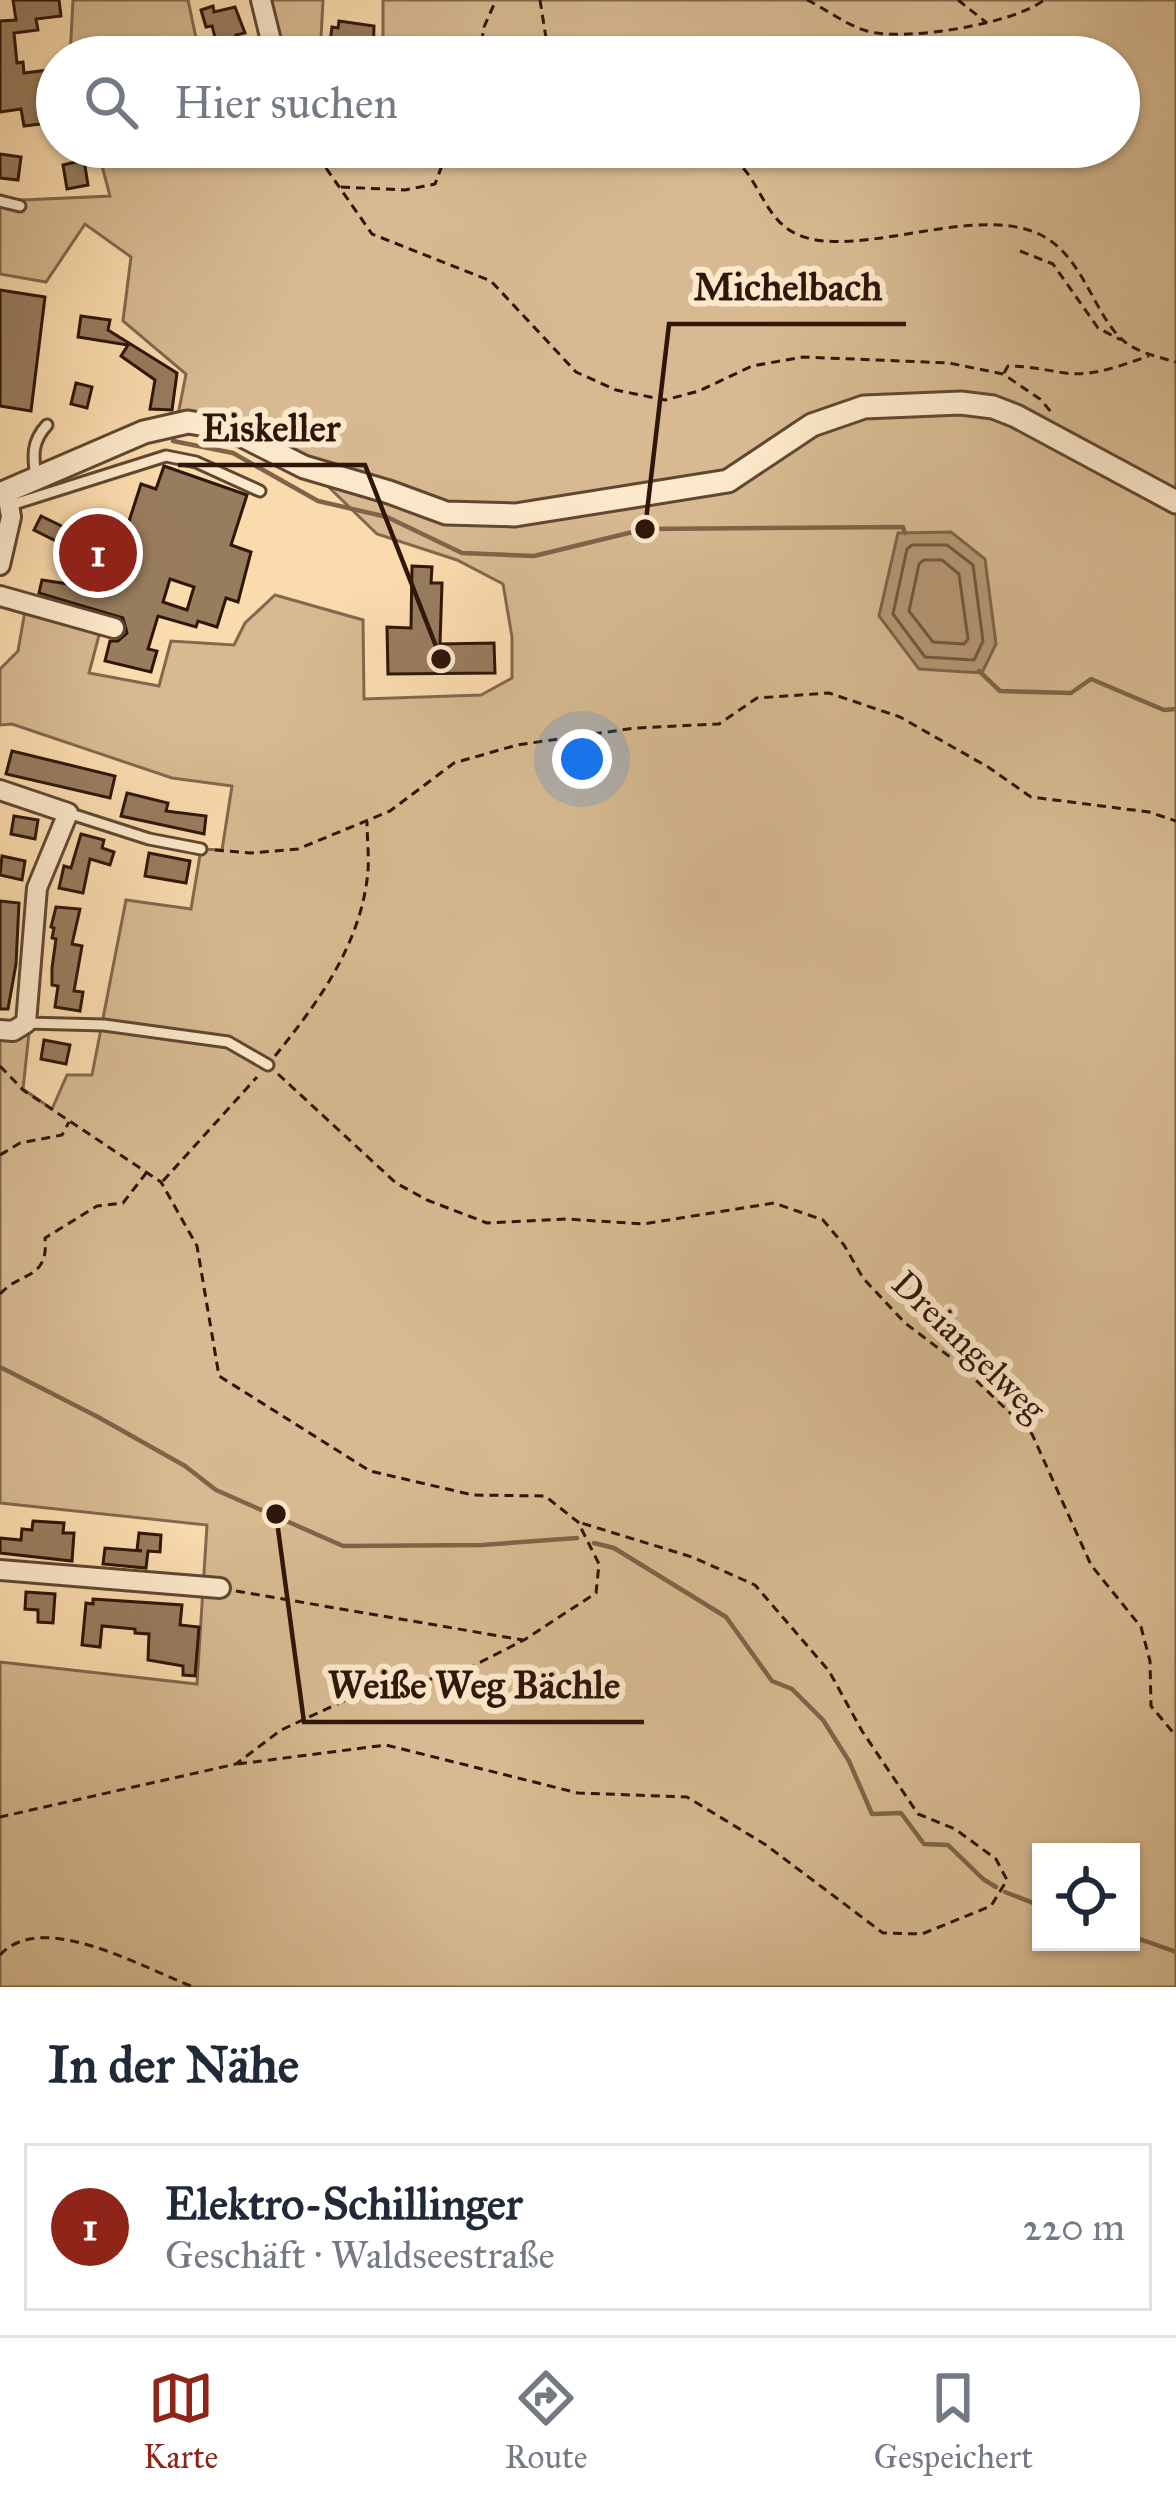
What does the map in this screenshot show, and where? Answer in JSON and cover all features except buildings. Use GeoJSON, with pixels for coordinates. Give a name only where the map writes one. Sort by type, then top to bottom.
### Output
{"type":"FeatureCollection","features":[{"type":"Feature","properties":{"kind":"street"},"geometry":{"type":"LineString","coordinates":[[261,0],[270,36]]}},
{"type":"Feature","properties":{"kind":"street"},"geometry":{"type":"LineString","coordinates":[[0,565],[6,497],[144,432],[188,422],[229,429],[304,467],[424,507],[468,516],[515,515],[728,481],[812,425],[864,407],[961,403],[993,407],[1176,502]]}},
{"type":"Feature","properties":{"kind":"street"},"geometry":{"type":"LineString","coordinates":[[0,596],[114,628]]}},
{"type":"Feature","properties":{"kind":"street"},"geometry":{"type":"LineString","coordinates":[[0,790],[68,814],[38,888],[26,1024],[13,1031],[0,1030]]}},
{"type":"Feature","properties":{"kind":"street"},"geometry":{"type":"LineString","coordinates":[[0,1570],[220,1588]]}},
{"type":"Feature","properties":{"kind":"lane"},"geometry":{"type":"LineString","coordinates":[[0,201],[20,206]]}},
{"type":"Feature","properties":{"kind":"lane"},"geometry":{"type":"LineString","coordinates":[[36,479],[33,449],[47,425]]}},
{"type":"Feature","properties":{"kind":"lane"},"geometry":{"type":"LineString","coordinates":[[6,497],[166,456],[196,462],[260,491]]}},
{"type":"Feature","properties":{"kind":"lane"},"geometry":{"type":"LineString","coordinates":[[68,814],[149,839],[201,848]]}},
{"type":"Feature","properties":{"kind":"lane"},"geometry":{"type":"LineString","coordinates":[[26,1024],[104,1025],[228,1042],[268,1065]]}},
{"type":"Feature","properties":{"kind":"path"},"geometry":{"type":"LineString","coordinates":[[482,36],[496,0]]}},
{"type":"Feature","properties":{"kind":"path"},"geometry":{"type":"LineString","coordinates":[[540,0],[546,36]]}},
{"type":"Feature","properties":{"kind":"path"},"geometry":{"type":"LineString","coordinates":[[807,0],[868,32],[988,25],[1044,0]]}},
{"type":"Feature","properties":{"kind":"path"},"geometry":{"type":"LineString","coordinates":[[958,0],[988,25]]}},
{"type":"Feature","properties":{"kind":"path"},"geometry":{"type":"LineString","coordinates":[[327,168],[342,189],[405,190],[435,184],[441,168]]}},
{"type":"Feature","properties":{"kind":"path"},"geometry":{"type":"LineString","coordinates":[[327,168],[372,234],[491,281],[576,372],[616,390],[665,400],[699,391],[752,366],[803,357],[949,363],[1003,374],[1040,398],[1057,418],[1059,439]]}},
{"type":"Feature","properties":{"kind":"path"},"geometry":{"type":"LineString","coordinates":[[743,168],[765,204],[786,227],[805,237],[831,241],[984,223],[1015,226],[1044,236],[1076,266],[1122,340]]}},
{"type":"Feature","properties":{"kind":"path"},"geometry":{"type":"LineString","coordinates":[[1020,251],[1053,264],[1098,328],[1150,356],[1176,362]]}},
{"type":"Feature","properties":{"kind":"path"},"geometry":{"type":"LineString","coordinates":[[1003,374],[1008,366],[1039,366],[1067,374],[1099,372],[1150,356]]}},
{"type":"Feature","properties":{"kind":"path"},"geometry":{"type":"LineString","coordinates":[[201,848],[250,853],[298,849],[390,811],[454,763],[517,746],[635,728],[718,724],[757,698],[829,693],[900,717],[1031,797],[1149,812],[1176,821]]}},
{"type":"Feature","properties":{"kind":"path"},"geometry":{"type":"LineString","coordinates":[[161,1182],[306,1018],[348,950],[368,879],[367,822]]}},
{"type":"Feature","properties":{"kind":"path","name":"Dreiangelweg"},"geometry":{"type":"LineString","coordinates":[[268,1065],[396,1183],[487,1223],[567,1219],[644,1224],[774,1203],[823,1220],[863,1278],[905,1323],[958,1363],[1032,1434],[1091,1565],[1142,1627],[1150,1661],[1151,1706],[1176,1736]]}},
{"type":"Feature","properties":{"kind":"path"},"geometry":{"type":"LineString","coordinates":[[0,1066],[23,1090],[161,1182],[197,1246],[219,1376],[370,1471],[473,1495],[545,1496],[578,1522],[692,1557],[755,1585],[829,1671],[862,1731],[918,1814],[955,1829],[996,1859],[1007,1880],[991,1906],[922,1934],[883,1933],[766,1845],[687,1797],[578,1793],[386,1745],[236,1764],[0,1817]]}},
{"type":"Feature","properties":{"kind":"path"},"geometry":{"type":"LineString","coordinates":[[0,1155],[20,1143],[62,1135],[70,1121]]}},
{"type":"Feature","properties":{"kind":"path"},"geometry":{"type":"LineString","coordinates":[[0,1294],[32,1277],[47,1255],[45,1238],[97,1206],[123,1203],[147,1172]]}},
{"type":"Feature","properties":{"kind":"path"},"geometry":{"type":"LineString","coordinates":[[236,1764],[281,1730],[344,1701],[463,1672],[524,1640],[596,1593],[599,1564],[578,1522]]}},
{"type":"Feature","properties":{"kind":"path"},"geometry":{"type":"LineString","coordinates":[[220,1588],[524,1640]]}},
{"type":"Feature","properties":{"kind":"path"},"geometry":{"type":"LineString","coordinates":[[1167,1725],[1176,1724]]}},
{"type":"Feature","properties":{"kind":"path"},"geometry":{"type":"LineString","coordinates":[[0,1955],[3,1949],[34,1938],[78,1939],[194,1987]]}},
{"type":"Feature","properties":{"kind":"shaded area"},"geometry":{"type":"Polygon","coordinates":[[[73,0],[188,0],[196,36],[71,36],[73,0]]]}},
{"type":"Feature","properties":{"kind":"shaded area"},"geometry":{"type":"Polygon","coordinates":[[[261,0],[323,0],[321,36],[270,36],[261,0]]]}},
{"type":"Feature","properties":{"kind":"shaded area"},"geometry":{"type":"Polygon","coordinates":[[[383,0],[1176,0],[1176,1987],[0,1987],[0,1662],[197,1684],[207,1525],[0,1503],[0,1036],[29,1033],[23,1089],[52,1109],[67,1075],[92,1075],[126,900],[191,909],[201,849],[222,850],[232,786],[172,778],[12,724],[0,725],[0,669],[18,651],[26,605],[102,624],[89,673],[159,686],[171,641],[234,645],[245,623],[275,595],[363,620],[364,699],[481,695],[512,678],[512,637],[503,584],[457,560],[377,534],[304,463],[178,415],[186,374],[123,321],[131,257],[85,224],[46,282],[0,274],[0,201],[110,196],[103,168],[1140,168],[1140,36],[383,36],[383,0]]]}},
{"type":"Feature","properties":{"kind":"water"},"geometry":{"type":"Polygon","coordinates":[[[951,532],[985,559],[996,644],[982,673],[919,669],[879,616],[898,533],[951,532]]]}},
{"type":"Feature","properties":{"kind":"waterway"},"geometry":{"type":"LineString","coordinates":[[173,441],[233,453],[318,501],[387,517],[462,553],[534,556],[645,529],[903,527],[905,533]]}},
{"type":"Feature","properties":{"kind":"waterway"},"geometry":{"type":"LineString","coordinates":[[979,671],[1000,691],[1071,693],[1091,679],[1164,710],[1176,709]]}},
{"type":"Feature","properties":{"kind":"waterway"},"geometry":{"type":"LineString","coordinates":[[0,1367],[185,1466],[216,1490],[343,1546],[482,1545],[577,1538]]}},
{"type":"Feature","properties":{"kind":"waterway"},"geometry":{"type":"LineString","coordinates":[[594,1543],[614,1548],[726,1617],[772,1681],[792,1689],[823,1720],[849,1761],[872,1814],[901,1813],[924,1844],[948,1845],[996,1887]]}},
{"type":"Feature","properties":{"kind":"waterway"},"geometry":{"type":"LineString","coordinates":[[1005,1892],[1032,1902]]}},
{"type":"Feature","properties":{"kind":"waterway"},"geometry":{"type":"LineString","coordinates":[[1140,1939],[1176,1952]]}},
{"type":"Feature","properties":{"kind":"place","name":"Michelbach"},"geometry":{"type":"Point","coordinates":[645,529]}},
{"type":"Feature","properties":{"kind":"place","name":"Elektro-Schillinger"},"geometry":{"type":"Point","coordinates":[98,553]}},
{"type":"Feature","properties":{"kind":"place","name":"Eiskeller"},"geometry":{"type":"Point","coordinates":[441,659]}},
{"type":"Feature","properties":{"kind":"place","name":"Weiße Weg Bächle"},"geometry":{"type":"Point","coordinates":[276,1514]}}]}
